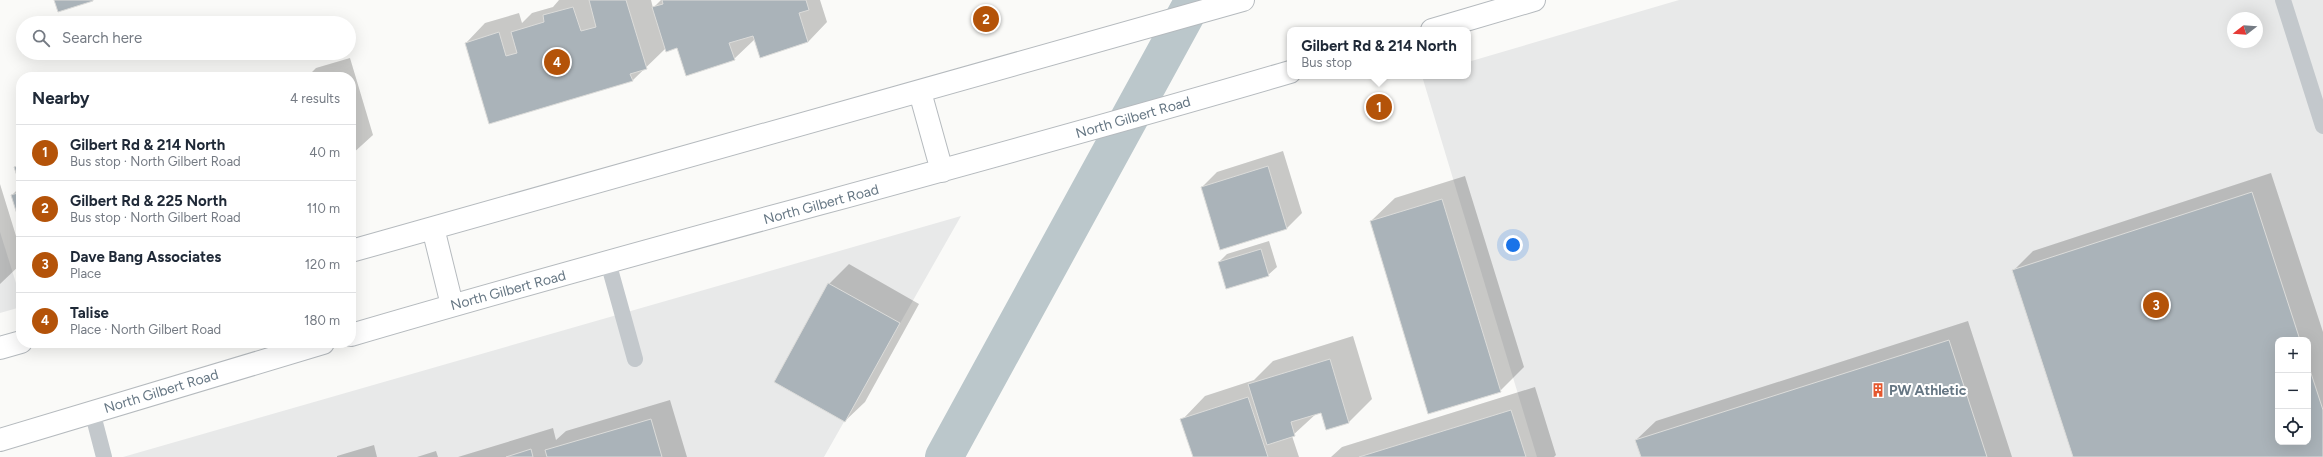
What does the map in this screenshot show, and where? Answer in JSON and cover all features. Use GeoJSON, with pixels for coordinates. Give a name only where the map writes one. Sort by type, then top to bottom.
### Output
{"type":"FeatureCollection","features":[{"type":"Feature","properties":{"kind":"main road"},"geometry":{"type":"LineString","coordinates":[[356,250],[1096,43],[1243,0]]}},
{"type":"Feature","properties":{"kind":"main road"},"geometry":{"type":"LineString","coordinates":[[1440,27],[1495,5],[1534,0]]}},
{"type":"Feature","properties":{"kind":"main road","name":"North Gilbert Road"},"geometry":{"type":"LineString","coordinates":[[356,334],[452,305],[1037,145],[1287,73]]}},
{"type":"Feature","properties":{"kind":"main road"},"geometry":{"type":"LineString","coordinates":[[920,92],[942,171]]}},
{"type":"Feature","properties":{"kind":"main road"},"geometry":{"type":"LineString","coordinates":[[432,228],[452,305]]}},
{"type":"Feature","properties":{"kind":"main road"},"geometry":{"type":"LineString","coordinates":[[0,348],[16,343]]}},
{"type":"Feature","properties":{"kind":"main road","name":"North Gilbert Road"},"geometry":{"type":"LineString","coordinates":[[0,440],[306,348]]}},
{"type":"Feature","properties":{"kind":"lane"},"geometry":{"type":"LineString","coordinates":[[2283,0],[2323,126]]}},
{"type":"Feature","properties":{"kind":"lane"},"geometry":{"type":"LineString","coordinates":[[608,262],[635,359]]}},
{"type":"Feature","properties":{"kind":"lane"},"geometry":{"type":"LineString","coordinates":[[92,412],[104,457]]}},
{"type":"Feature","properties":{"kind":"shaded area"},"geometry":{"type":"Polygon","coordinates":[[[1679,0],[2323,0],[2323,457],[1537,457],[1423,79],[1471,79],[1471,61],[1679,0]]]}},
{"type":"Feature","properties":{"kind":"shaded area"},"geometry":{"type":"Polygon","coordinates":[[[961,216],[824,457],[123,457],[961,216]]]}},
{"type":"Feature","properties":{"kind":"shaded area"},"geometry":{"type":"Polygon","coordinates":[[[0,232],[16,283],[16,308],[0,313],[0,232]]]}},
{"type":"Feature","properties":{"kind":"building"},"geometry":{"type":"Polygon","coordinates":[[[54,0],[93,0],[93,1],[58,12],[54,0]]]}},
{"type":"Feature","properties":{"kind":"building"},"geometry":{"type":"Polygon","coordinates":[[[589,0],[626,0],[647,69],[630,74],[633,81],[489,124],[465,43],[499,32],[506,56],[517,53],[511,32],[544,22],[543,15],[573,7],[581,31],[596,27],[589,0]]]}},
{"type":"Feature","properties":{"kind":"building"},"geometry":{"type":"Polygon","coordinates":[[[662,0],[806,0],[809,10],[799,13],[808,42],[760,58],[753,36],[729,43],[735,60],[686,76],[677,48],[666,52],[652,7],[663,4],[662,0]]]}},
{"type":"Feature","properties":{"kind":"building"},"geometry":{"type":"Polygon","coordinates":[[[1268,166],[1287,229],[1220,250],[1201,187],[1268,166]]]}},
{"type":"Feature","properties":{"kind":"building"},"geometry":{"type":"Polygon","coordinates":[[[2252,192],[2299,337],[2275,337],[2275,445],[2311,445],[2311,373],[2323,410],[2323,457],[2073,457],[2012,270],[2252,192]]]}},
{"type":"Feature","properties":{"kind":"building"},"geometry":{"type":"Polygon","coordinates":[[[16,194],[16,211],[11,195],[16,194]]]}},
{"type":"Feature","properties":{"kind":"building"},"geometry":{"type":"Polygon","coordinates":[[[1442,199],[1501,392],[1428,414],[1370,221],[1442,199]]]}},
{"type":"Feature","properties":{"kind":"building"},"geometry":{"type":"Polygon","coordinates":[[[1261,249],[1269,276],[1226,289],[1218,262],[1261,249]]]}},
{"type":"Feature","properties":{"kind":"building"},"geometry":{"type":"Polygon","coordinates":[[[828,283],[900,323],[845,422],[774,382],[828,283]]]}},
{"type":"Feature","properties":{"kind":"building","name":"PW Athletic"},"geometry":{"type":"Polygon","coordinates":[[[1949,340],[1987,457],[1641,457],[1635,440],[1949,340]]]}},
{"type":"Feature","properties":{"kind":"building"},"geometry":{"type":"Polygon","coordinates":[[[1330,359],[1349,423],[1326,430],[1321,413],[1291,422],[1295,436],[1267,445],[1248,384],[1330,359]]]}},
{"type":"Feature","properties":{"kind":"building"},"geometry":{"type":"Polygon","coordinates":[[[1248,397],[1268,457],[1193,457],[1180,419],[1248,397]]]}},
{"type":"Feature","properties":{"kind":"building"},"geometry":{"type":"Polygon","coordinates":[[[1511,410],[1526,457],[1359,457],[1511,410]]]}},
{"type":"Feature","properties":{"kind":"building"},"geometry":{"type":"Polygon","coordinates":[[[651,419],[662,457],[547,457],[545,450],[651,419]]]}},
{"type":"Feature","properties":{"kind":"building"},"geometry":{"type":"Polygon","coordinates":[[[531,449],[533,457],[506,457],[531,449]]]}},
{"type":"Feature","properties":{"kind":"waterway"},"geometry":{"type":"LineString","coordinates":[[944,457],[1194,0]]}},
{"type":"Feature","properties":{"kind":"place","name":"Gilbert Rd & 225 North"},"geometry":{"type":"Point","coordinates":[986,19]}},
{"type":"Feature","properties":{"kind":"place","name":"Talise"},"geometry":{"type":"Point","coordinates":[557,62]}},
{"type":"Feature","properties":{"kind":"place","name":"Gilbert Rd & 214 North"},"geometry":{"type":"Point","coordinates":[1379,107]}},
{"type":"Feature","properties":{"kind":"place","name":"Dave Bang Associates"},"geometry":{"type":"Point","coordinates":[2156,305]}},
{"type":"Feature","properties":{"kind":"place","name":"PW Athletic"},"geometry":{"type":"Point","coordinates":[1878,390]}}]}
